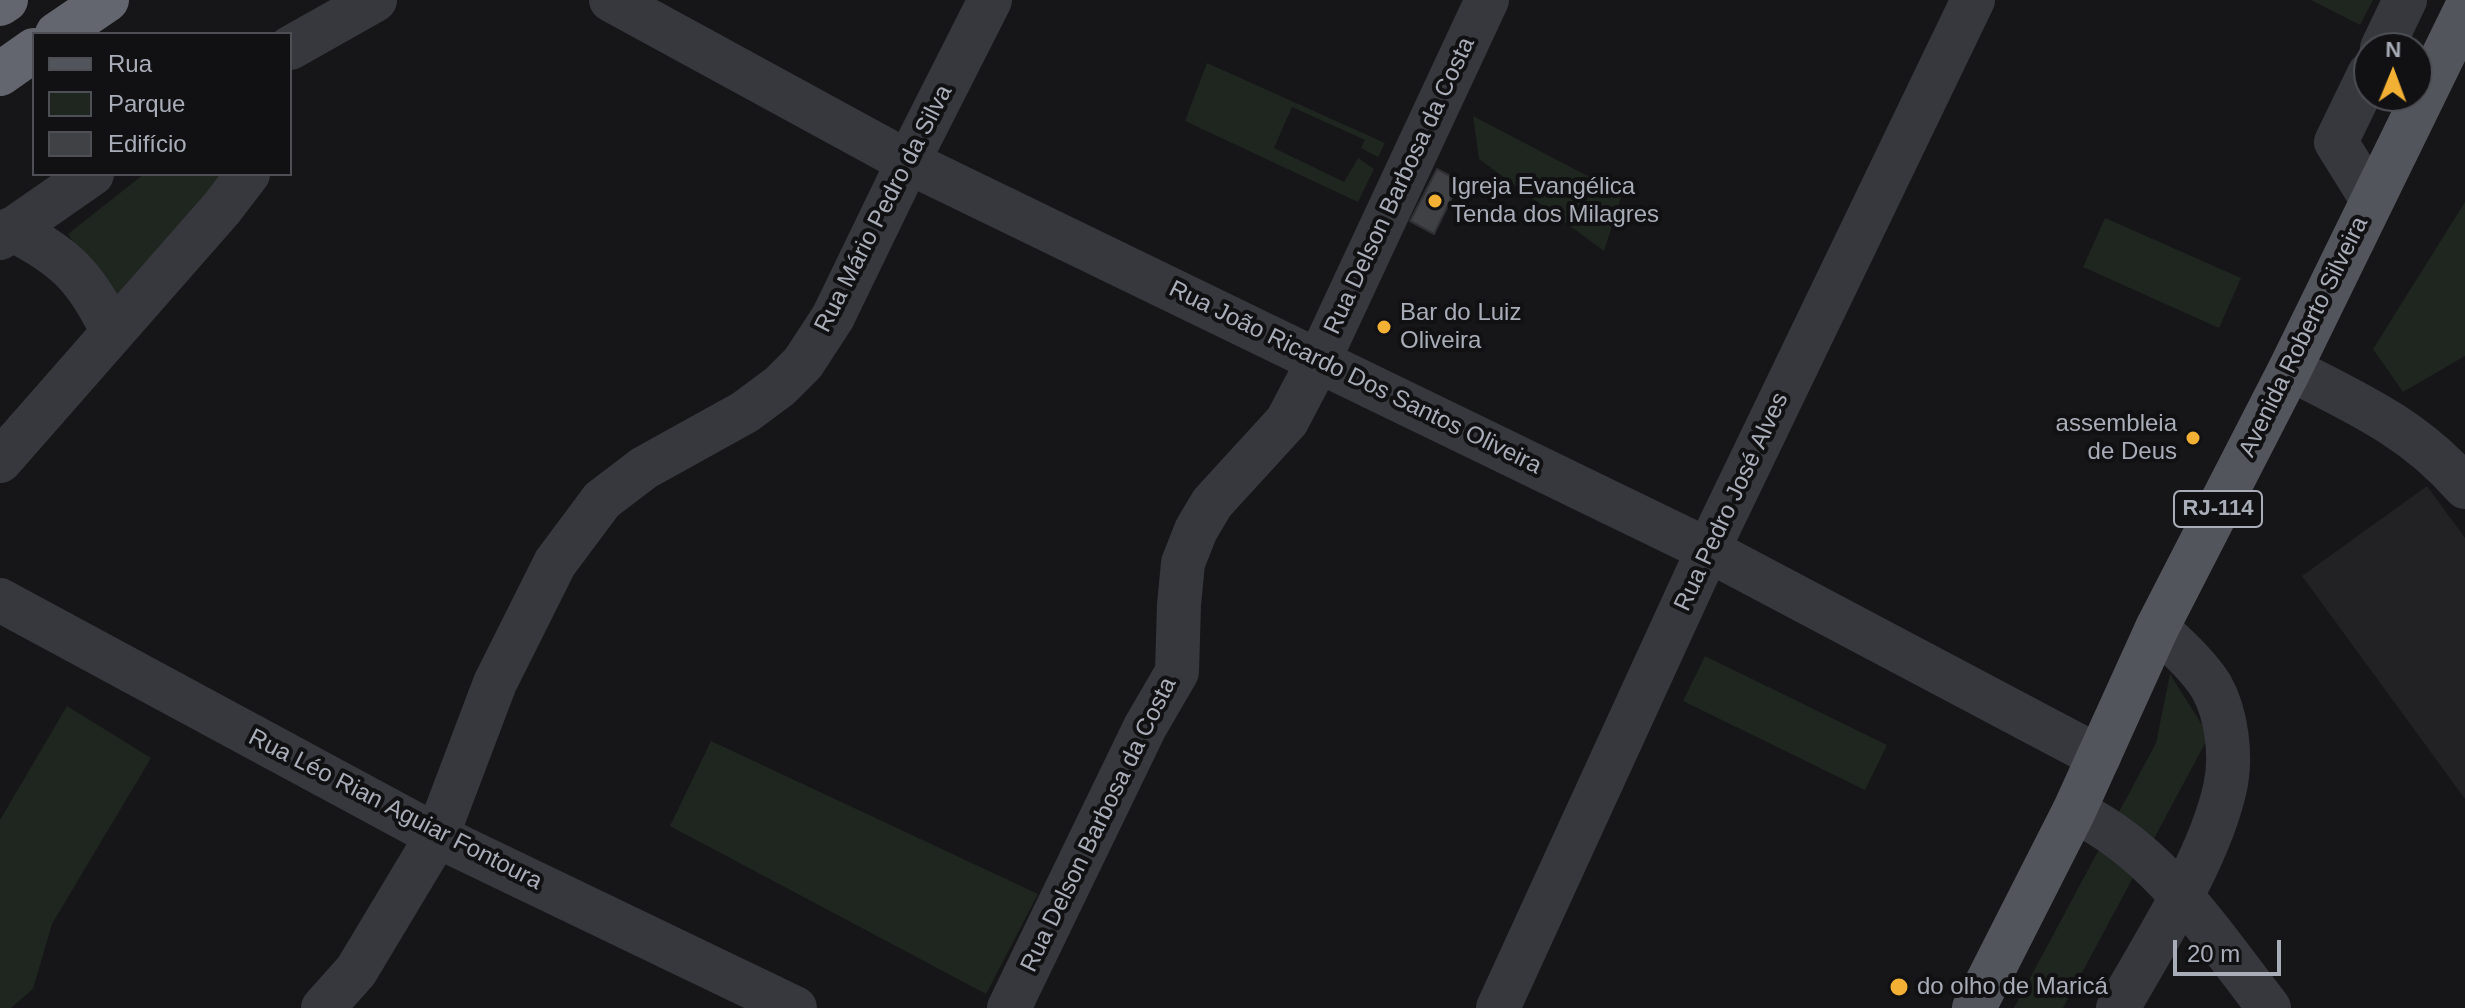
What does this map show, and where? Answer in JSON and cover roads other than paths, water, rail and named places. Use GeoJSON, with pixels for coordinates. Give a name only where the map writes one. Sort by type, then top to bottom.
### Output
{"type":"FeatureCollection","features":[{"type":"Feature","properties":{"kind":"highway"},"geometry":{"type":"LineString","coordinates":[[0,4],[6,0]]}},
{"type":"Feature","properties":{"kind":"highway"},"geometry":{"type":"LineString","coordinates":[[60,32],[107,0]]}},
{"type":"Feature","properties":{"kind":"highway"},"geometry":{"type":"LineString","coordinates":[[0,74],[32,51]]}},
{"type":"Feature","properties":{"kind":"main road","name":"Avenida Roberto Silveira"},"geometry":{"type":"LineString","coordinates":[[1974,1008],[2074,811],[2157,628],[2290,369],[2465,11]]}},
{"type":"Feature","properties":{"kind":"street"},"geometry":{"type":"LineString","coordinates":[[292,47],[375,0]]}},
{"type":"Feature","properties":{"kind":"street","name":"Rua João Ricardo Dos Santos Oliveira"},"geometry":{"type":"LineString","coordinates":[[611,0],[908,162],[1708,550],[2099,757]]}},
{"type":"Feature","properties":{"kind":"street","name":"Rua Mário Pedro da Silva"},"geometry":{"type":"LineString","coordinates":[[323,1008],[356,971],[437,836],[495,683],[555,563],[602,500],[644,468],[745,412],[780,386],[803,363],[833,317],[990,0]]}},
{"type":"Feature","properties":{"kind":"street","name":"Rua Delson Barbosa da Costa"},"geometry":{"type":"LineString","coordinates":[[1009,1008],[1145,727],[1177,672],[1183,563],[1196,530],[1212,503],[1287,421],[1319,360],[1487,0]]}},
{"type":"Feature","properties":{"kind":"street","name":"Rua Pedro José Alves"},"geometry":{"type":"LineString","coordinates":[[1498,1008],[1708,550],[1973,0]]}},
{"type":"Feature","properties":{"kind":"street"},"geometry":{"type":"LineString","coordinates":[[2390,32],[2405,0]]}},
{"type":"Feature","properties":{"kind":"street"},"geometry":{"type":"LineString","coordinates":[[2353,107],[2336,142],[2372,200]]}},
{"type":"Feature","properties":{"kind":"street"},"geometry":{"type":"LineString","coordinates":[[6,233],[89,176]]}},
{"type":"Feature","properties":{"kind":"street"},"geometry":{"type":"LineString","coordinates":[[0,461],[222,208],[246,176]]}},
{"type":"Feature","properties":{"kind":"street"},"geometry":{"type":"LineString","coordinates":[[6,233],[44,245],[72,268],[97,299],[112,331]]}},
{"type":"Feature","properties":{"kind":"street"},"geometry":{"type":"LineString","coordinates":[[2290,369],[2385,418],[2432,451],[2465,487]]}},
{"type":"Feature","properties":{"kind":"street","name":"Rua Léo Rian Aguiar Fontoura"},"geometry":{"type":"LineString","coordinates":[[0,600],[437,836],[795,1008]]}},
{"type":"Feature","properties":{"kind":"street"},"geometry":{"type":"LineString","coordinates":[[2118,1008],[2181,896],[2209,836],[2226,787],[2227,742],[2221,711],[2211,687],[2190,660],[2157,628]]}},
{"type":"Feature","properties":{"kind":"street"},"geometry":{"type":"LineString","coordinates":[[2074,811],[2122,839],[2144,857],[2181,896],[2269,1008]]}},
{"type":"Feature","properties":{"kind":"place","name":"Igreja Evangélica Tenda dos Milagres"},"geometry":{"type":"Point","coordinates":[1435,201]}},
{"type":"Feature","properties":{"kind":"place","name":"Bar do Luiz Oliveira"},"geometry":{"type":"Point","coordinates":[1384,327]}},
{"type":"Feature","properties":{"kind":"place","name":"assembleia de Deus"},"geometry":{"type":"Point","coordinates":[2193,438]}},
{"type":"Feature","properties":{"kind":"place","name":"do olho de Maricá"},"geometry":{"type":"Point","coordinates":[1899,987]}}]}
